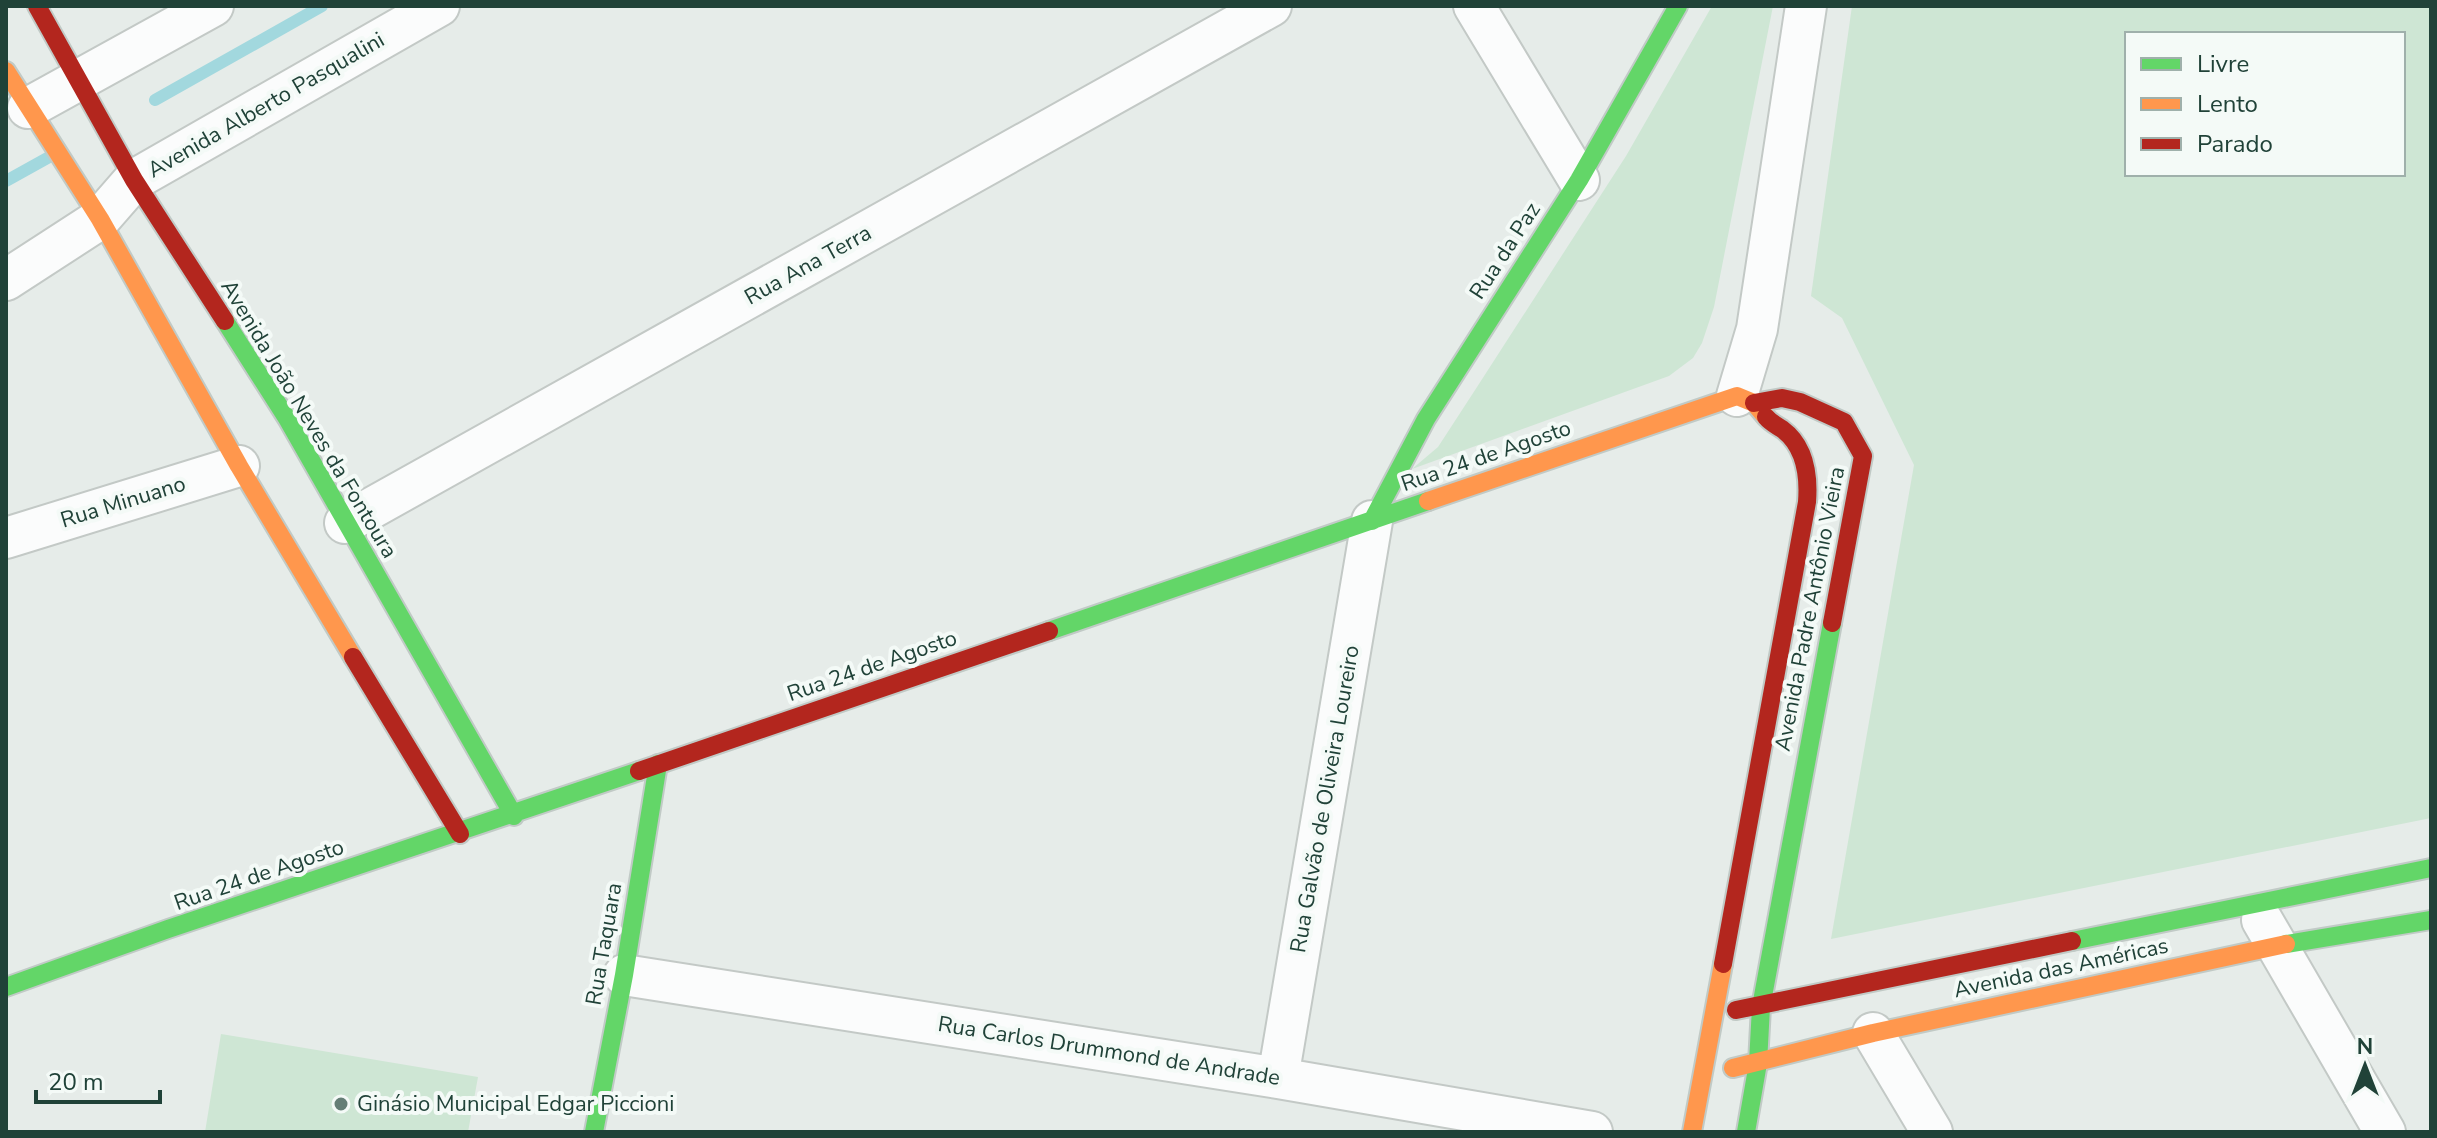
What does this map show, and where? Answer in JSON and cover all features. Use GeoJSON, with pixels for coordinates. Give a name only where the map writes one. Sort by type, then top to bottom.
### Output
{"type":"FeatureCollection","features":[{"type":"Feature","properties":{"kind":"street","name":"Avenida João Neves da Fontoura"},"geometry":{"type":"LineString","coordinates":[[37,6],[134,180],[288,420],[514,816]]}},
{"type":"Feature","properties":{"kind":"street"},"geometry":{"type":"LineString","coordinates":[[28,108],[213,6]]}},
{"type":"Feature","properties":{"kind":"street","name":"Avenida Alberto Pasqualini"},"geometry":{"type":"LineString","coordinates":[[6,280],[100,219],[134,180],[439,6]]}},
{"type":"Feature","properties":{"kind":"street","name":"Rua Ana Terra"},"geometry":{"type":"LineString","coordinates":[[345,523],[1271,6]]}},
{"type":"Feature","properties":{"kind":"street"},"geometry":{"type":"LineString","coordinates":[[1474,6],[1579,180]]}},
{"type":"Feature","properties":{"kind":"street","name":"Rua da Paz"},"geometry":{"type":"LineString","coordinates":[[1372,521],[1426,419],[1579,180],[1678,6]]}},
{"type":"Feature","properties":{"kind":"street"},"geometry":{"type":"LineString","coordinates":[[1746,399],[1806,6]]}},
{"type":"Feature","properties":{"kind":"street"},"geometry":{"type":"LineString","coordinates":[[6,71],[100,219],[239,466],[460,834]]}},
{"type":"Feature","properties":{"kind":"street","name":"Rua 24 de Agosto"},"geometry":{"type":"LineString","coordinates":[[6,987],[1372,521],[1746,399]]}},
{"type":"Feature","properties":{"kind":"street","name":"Avenida Padre Antônio Vieira"},"geometry":{"type":"LineString","coordinates":[[1746,399],[1791,400],[1844,422],[1863,456],[1761,1007],[1758,1063],[1746,1132]]}},
{"type":"Feature","properties":{"kind":"street","name":"Avenida Padre Antônio Vieira"},"geometry":{"type":"LineString","coordinates":[[1692,1132],[1809,478],[1797,445],[1784,430],[1770,422],[1746,399]]}},
{"type":"Feature","properties":{"kind":"street","name":"Rua Minuano"},"geometry":{"type":"LineString","coordinates":[[6,538],[239,466]]}},
{"type":"Feature","properties":{"kind":"street","name":"Rua Galvão de Oliveira Loureiro"},"geometry":{"type":"LineString","coordinates":[[1278,1078],[1372,521]]}},
{"type":"Feature","properties":{"kind":"street","name":"Rua Taquara"},"geometry":{"type":"LineString","coordinates":[[594,1132],[624,975],[658,764]]}},
{"type":"Feature","properties":{"kind":"street","name":"Avenida das Américas"},"geometry":{"type":"LineString","coordinates":[[1714,1013],[1761,1007],[2431,868]]}},
{"type":"Feature","properties":{"kind":"street"},"geometry":{"type":"LineString","coordinates":[[2252,903],[2385,1132]]}},
{"type":"Feature","properties":{"kind":"street","name":"Avenida das Américas"},"geometry":{"type":"LineString","coordinates":[[1703,1073],[2276,946],[2431,920]]}},
{"type":"Feature","properties":{"kind":"street","name":"Rua Carlos Drummond de Andrade"},"geometry":{"type":"LineString","coordinates":[[624,975],[1278,1078],[1592,1132]]}},
{"type":"Feature","properties":{"kind":"street"},"geometry":{"type":"LineString","coordinates":[[1873,1033],[1932,1132]]}},
{"type":"Feature","properties":{"kind":"green space"},"geometry":{"type":"Polygon","coordinates":[[[1712,6],[1773,6],[1714,307],[1702,343],[1693,358],[1669,376],[1412,469],[1438,447],[1477,387],[1626,156],[1712,6]]]}},
{"type":"Feature","properties":{"kind":"green space"},"geometry":{"type":"Polygon","coordinates":[[[1852,6],[2431,6],[2431,818],[1831,939],[1914,465],[1842,318],[1811,296],[1852,6]]]}},
{"type":"Feature","properties":{"kind":"green space","name":"Ginásio Municipal Edgar Piccioni"},"geometry":{"type":"Polygon","coordinates":[[[221,1034],[478,1077],[468,1132],[205,1132],[221,1034]]]}},
{"type":"Feature","properties":{"kind":"waterway"},"geometry":{"type":"LineString","coordinates":[[155,100],[322,6]]}},
{"type":"Feature","properties":{"kind":"waterway"},"geometry":{"type":"LineString","coordinates":[[6,181],[51,156]]}},
{"type":"Feature","properties":{"kind":"traffic: fast"},"geometry":{"type":"LineString","coordinates":[[1372,521],[1426,419],[1579,180],[1678,6]]}},
{"type":"Feature","properties":{"kind":"traffic: fast"},"geometry":{"type":"LineString","coordinates":[[225,321],[288,420],[514,816]]}},
{"type":"Feature","properties":{"kind":"traffic: fast"},"geometry":{"type":"LineString","coordinates":[[1049,631],[1428,501]]}},
{"type":"Feature","properties":{"kind":"traffic: fast"},"geometry":{"type":"LineString","coordinates":[[1746,1132],[1758,1063],[1761,1007],[1832,623]]}},
{"type":"Feature","properties":{"kind":"traffic: fast"},"geometry":{"type":"LineString","coordinates":[[594,1132],[624,975],[658,764]]}},
{"type":"Feature","properties":{"kind":"traffic: fast"},"geometry":{"type":"LineString","coordinates":[[6,987],[168,929],[639,771]]}},
{"type":"Feature","properties":{"kind":"traffic: fast"},"geometry":{"type":"LineString","coordinates":[[2072,941],[2431,868]]}},
{"type":"Feature","properties":{"kind":"traffic: fast"},"geometry":{"type":"LineString","coordinates":[[2286,944],[2431,920]]}},
{"type":"Feature","properties":{"kind":"traffic: slow"},"geometry":{"type":"LineString","coordinates":[[6,71],[100,219],[239,466],[353,657]]}},
{"type":"Feature","properties":{"kind":"traffic: slow"},"geometry":{"type":"LineString","coordinates":[[1428,501],[1737,396],[1754,403],[1766,417]]}},
{"type":"Feature","properties":{"kind":"traffic: slow"},"geometry":{"type":"LineString","coordinates":[[1733,1068],[1873,1033],[2286,944]]}},
{"type":"Feature","properties":{"kind":"traffic: slow"},"geometry":{"type":"LineString","coordinates":[[1692,1132],[1723,964]]}},
{"type":"Feature","properties":{"kind":"traffic: jam"},"geometry":{"type":"LineString","coordinates":[[37,6],[134,180],[225,321]]}},
{"type":"Feature","properties":{"kind":"traffic: jam"},"geometry":{"type":"LineString","coordinates":[[1754,403],[1782,398],[1800,402],[1844,422],[1863,456],[1832,623]]}},
{"type":"Feature","properties":{"kind":"traffic: jam"},"geometry":{"type":"LineString","coordinates":[[1723,964],[1807,502],[1806,472],[1801,453],[1790,436],[1766,417]]}},
{"type":"Feature","properties":{"kind":"traffic: jam"},"geometry":{"type":"LineString","coordinates":[[639,771],[1049,631]]}},
{"type":"Feature","properties":{"kind":"traffic: jam"},"geometry":{"type":"LineString","coordinates":[[353,657],[460,834]]}},
{"type":"Feature","properties":{"kind":"traffic: jam"},"geometry":{"type":"LineString","coordinates":[[1736,1010],[2072,941]]}},
{"type":"Feature","properties":{"kind":"place","name":"Ginásio Municipal Edgar Piccioni"},"geometry":{"type":"Point","coordinates":[341,1104]}}]}
